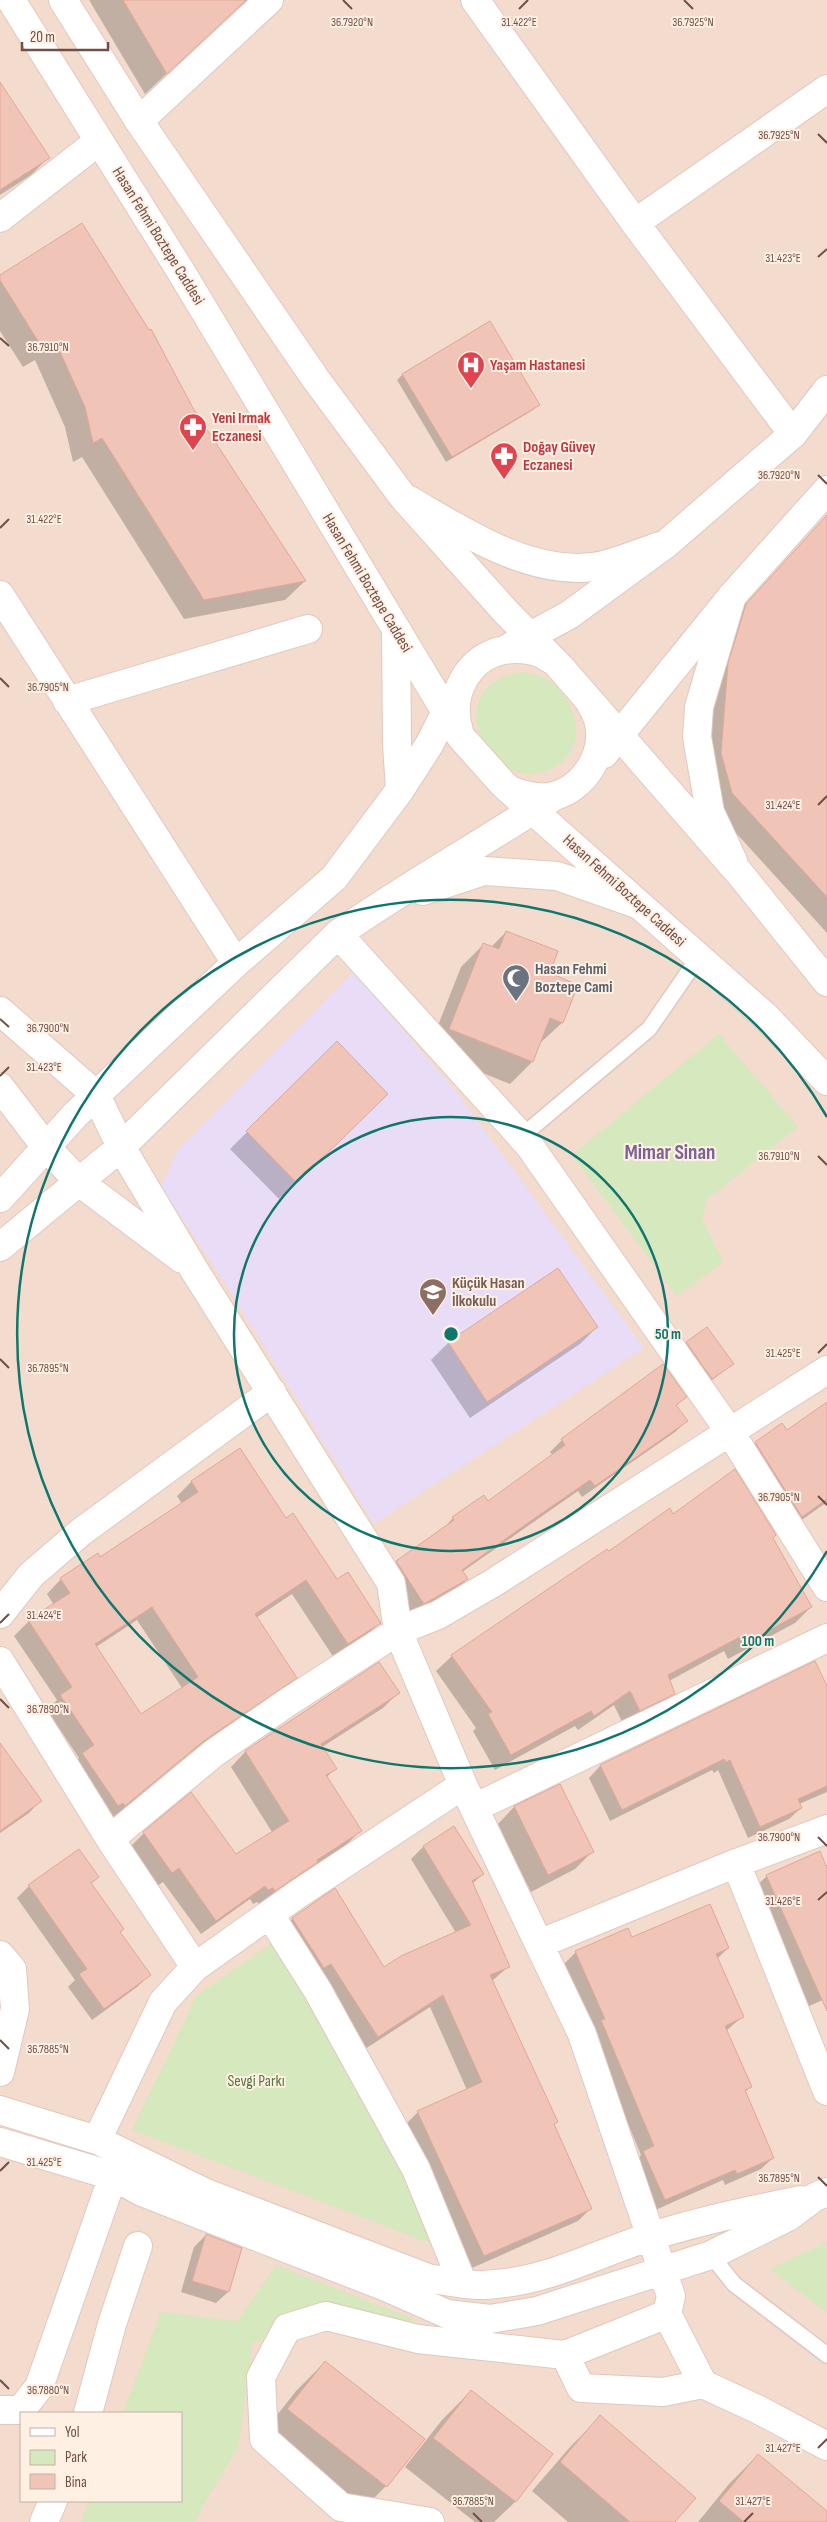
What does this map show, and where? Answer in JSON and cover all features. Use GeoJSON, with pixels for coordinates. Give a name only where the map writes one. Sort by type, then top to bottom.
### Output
{"type":"FeatureCollection","features":[{"type":"Feature","properties":{"kind":"street","name":"Hasan Fehmi Boztepe Caddesi"},"geometry":{"type":"LineString","coordinates":[[11,0],[185,278],[396,632],[470,750],[512,792],[544,803],[637,904],[765,1016],[827,1081]]}},
{"type":"Feature","properties":{"kind":"street"},"geometry":{"type":"LineString","coordinates":[[63,0],[139,122],[315,378],[404,497],[519,642],[560,667],[741,875],[827,982]]}},
{"type":"Feature","properties":{"kind":"street"},"geometry":{"type":"LineString","coordinates":[[139,122],[269,0]]}},
{"type":"Feature","properties":{"kind":"street"},"geometry":{"type":"LineString","coordinates":[[475,0],[635,223],[793,434]]}},
{"type":"Feature","properties":{"kind":"street"},"geometry":{"type":"LineString","coordinates":[[635,223],[827,89]]}},
{"type":"Feature","properties":{"kind":"street"},"geometry":{"type":"LineString","coordinates":[[0,218],[99,141]]}},
{"type":"Feature","properties":{"kind":"street"},"geometry":{"type":"LineString","coordinates":[[0,1198],[96,1095],[236,964],[334,878],[400,790],[428,745],[461,681],[473,666],[488,654],[519,642],[568,615],[666,544],[793,434],[827,390]]}},
{"type":"Feature","properties":{"kind":"street"},"geometry":{"type":"LineString","coordinates":[[0,1247],[121,1147],[338,934],[379,906],[544,803],[574,787],[620,736],[732,596],[827,490]]}},
{"type":"Feature","properties":{"kind":"street"},"geometry":{"type":"LineString","coordinates":[[404,497],[494,548],[563,568],[595,566],[666,544]]}},
{"type":"Feature","properties":{"kind":"street"},"geometry":{"type":"LineString","coordinates":[[0,595],[236,964]]}},
{"type":"Feature","properties":{"kind":"street"},"geometry":{"type":"LineString","coordinates":[[732,596],[699,707],[697,738],[710,812],[741,875]]}},
{"type":"Feature","properties":{"kind":"street"},"geometry":{"type":"LineString","coordinates":[[67,701],[308,629]]}},
{"type":"Feature","properties":{"kind":"street"},"geometry":{"type":"LineString","coordinates":[[396,632],[397,744],[400,790]]}},
{"type":"Feature","properties":{"kind":"street"},"geometry":{"type":"LineString","coordinates":[[461,681],[455,699],[455,718],[461,737]]}},
{"type":"Feature","properties":{"kind":"street"},"geometry":{"type":"LineString","coordinates":[[583,693],[595,711],[600,731],[598,752],[589,772]]}},
{"type":"Feature","properties":{"kind":"street"},"geometry":{"type":"LineString","coordinates":[[379,906],[484,871],[557,876],[637,904]]}},
{"type":"Feature","properties":{"kind":"street"},"geometry":{"type":"LineString","coordinates":[[338,934],[522,1136],[730,1432],[827,1587]]}},
{"type":"Feature","properties":{"kind":"street"},"geometry":{"type":"LineString","coordinates":[[0,1011],[96,1095],[121,1147],[193,1268],[391,1583],[398,1631],[468,1797],[582,2034],[671,2296],[666,2314],[703,2384]]}},
{"type":"Feature","properties":{"kind":"street"},"geometry":{"type":"LineString","coordinates":[[0,1087],[46,1147],[79,1182],[193,1268]]}},
{"type":"Feature","properties":{"kind":"street"},"geometry":{"type":"LineString","coordinates":[[110,1839],[214,1753],[288,1702],[398,1631],[438,1615],[493,1583],[827,1370]]}},
{"type":"Feature","properties":{"kind":"street"},"geometry":{"type":"LineString","coordinates":[[0,1614],[31,1575],[81,1532],[272,1392]]}},
{"type":"Feature","properties":{"kind":"street"},"geometry":{"type":"LineString","coordinates":[[97,2140],[163,2002],[196,1967],[298,1894],[468,1797],[827,1638]]}},
{"type":"Feature","properties":{"kind":"street"},"geometry":{"type":"LineString","coordinates":[[0,1661],[110,1839],[196,1967]]}},
{"type":"Feature","properties":{"kind":"street"},"geometry":{"type":"LineString","coordinates":[[539,1944],[736,1863],[827,1829]]}},
{"type":"Feature","properties":{"kind":"street"},"geometry":{"type":"LineString","coordinates":[[736,1863],[827,2091]]}},
{"type":"Feature","properties":{"kind":"street"},"geometry":{"type":"LineString","coordinates":[[270,1915],[318,1991],[416,2169],[463,2284]]}},
{"type":"Feature","properties":{"kind":"street"},"geometry":{"type":"LineString","coordinates":[[0,1955],[12,1968],[15,2009],[0,2072]]}},
{"type":"Feature","properties":{"kind":"street"},"geometry":{"type":"LineString","coordinates":[[0,2110],[97,2140],[206,2193],[428,2278],[463,2284],[496,2284],[536,2277],[650,2237],[741,2212],[821,2195]]}},
{"type":"Feature","properties":{"kind":"street"},"geometry":{"type":"LineString","coordinates":[[0,2142],[113,2176],[142,2192],[386,2287],[447,2314],[490,2319],[537,2311],[711,2255],[788,2217],[821,2195]]}},
{"type":"Feature","properties":{"kind":"street"},"geometry":{"type":"LineString","coordinates":[[0,2410],[22,2410],[39,2387],[113,2176]]}},
{"type":"Feature","properties":{"kind":"street"},"geometry":{"type":"LineString","coordinates":[[88,2412],[112,2324],[138,2246]]}},
{"type":"Feature","properties":{"kind":"street"},"geometry":{"type":"LineString","coordinates":[[430,2522],[341,2506],[264,2439],[261,2377],[287,2328],[326,2316],[418,2339],[565,2355],[666,2314]]}},
{"type":"Feature","properties":{"kind":"street"},"geometry":{"type":"LineString","coordinates":[[565,2355],[581,2388],[663,2392],[703,2384],[757,2409],[827,2446]]}},
{"type":"Feature","properties":{"kind":"street"},"geometry":{"type":"LineString","coordinates":[[44,2522],[53,2502]]}},
{"type":"Feature","properties":{"kind":"lane"},"geometry":{"type":"LineString","coordinates":[[522,1136],[649,1029],[698,958]]}},
{"type":"Feature","properties":{"kind":"lane"},"geometry":{"type":"LineString","coordinates":[[711,2255],[734,2284],[827,2355]]}},
{"type":"Feature","properties":{"kind":"shaded area"},"geometry":{"type":"Polygon","coordinates":[[[0,0],[827,0],[827,2522],[0,2522],[0,0]]]}},
{"type":"Feature","properties":{"kind":"shaded area","name":"Küçük Hasan İlkokulu"},"geometry":{"type":"Polygon","coordinates":[[[353,972],[455,1090],[644,1348],[374,1524],[225,1283],[161,1187],[177,1151],[353,972]]]}},
{"type":"Feature","properties":{"kind":"green space"},"geometry":{"type":"Polygon","coordinates":[[[523,672],[545,678],[560,690],[567,700],[576,722],[574,745],[568,755],[559,764],[535,773],[513,770],[495,758],[482,739],[476,718],[480,698],[495,681],[523,672]]]}},
{"type":"Feature","properties":{"kind":"green space"},"geometry":{"type":"Polygon","coordinates":[[[719,1034],[798,1127],[707,1199],[702,1218],[723,1262],[677,1296],[572,1155],[719,1034]]]}},
{"type":"Feature","properties":{"kind":"green space","name":"Sevgi Parkı"},"geometry":{"type":"Polygon","coordinates":[[[278,1939],[443,2248],[132,2130],[197,1995],[278,1939]]]}},
{"type":"Feature","properties":{"kind":"green space"},"geometry":{"type":"Polygon","coordinates":[[[827,2242],[827,2313],[770,2269],[827,2242]]]}},
{"type":"Feature","properties":{"kind":"green space"},"geometry":{"type":"Polygon","coordinates":[[[276,2265],[417,2320],[253,2342],[238,2447],[194,2522],[81,2522],[89,2502],[182,2502],[182,2412],[123,2412],[161,2312],[237,2321],[276,2265]]]}},
{"type":"Feature","properties":{"kind":"building"},"geometry":{"type":"Polygon","coordinates":[[[123,0],[246,0],[167,74],[123,0]]]}},
{"type":"Feature","properties":{"kind":"building"},"geometry":{"type":"Polygon","coordinates":[[[0,82],[50,158],[0,190],[0,82]]]}},
{"type":"Feature","properties":{"kind":"building"},"geometry":{"type":"Polygon","coordinates":[[[82,223],[149,330],[151,329],[193,408],[306,581],[204,600],[102,438],[93,443],[85,407],[55,341],[43,349],[0,280],[0,275],[82,223]]]}},
{"type":"Feature","properties":{"kind":"building","name":"Yaşam Hastanesi"},"geometry":{"type":"Polygon","coordinates":[[[490,321],[540,405],[452,457],[402,374],[490,321]]]}},
{"type":"Feature","properties":{"kind":"building"},"geometry":{"type":"Polygon","coordinates":[[[827,515],[827,897],[732,793],[721,753],[728,663],[746,604],[827,515]]]}},
{"type":"Feature","properties":{"kind":"building","name":"Hasan Fehmi Boztepe Cami"},"geometry":{"type":"Polygon","coordinates":[[[506,931],[558,951],[550,973],[578,985],[563,1023],[550,1018],[533,1062],[449,1029],[483,943],[499,949],[506,931]]]}},
{"type":"Feature","properties":{"kind":"building"},"geometry":{"type":"Polygon","coordinates":[[[337,1041],[388,1094],[297,1183],[246,1131],[337,1041]]]}},
{"type":"Feature","properties":{"kind":"building"},"geometry":{"type":"Polygon","coordinates":[[[558,1268],[598,1327],[487,1402],[448,1342],[558,1268]]]}},
{"type":"Feature","properties":{"kind":"building"},"geometry":{"type":"Polygon","coordinates":[[[707,1327],[734,1364],[712,1379],[686,1342],[707,1327]]]}},
{"type":"Feature","properties":{"kind":"building"},"geometry":{"type":"Polygon","coordinates":[[[663,1364],[687,1397],[676,1405],[688,1421],[595,1486],[590,1480],[532,1520],[462,1570],[468,1579],[424,1604],[396,1561],[454,1520],[452,1517],[484,1495],[488,1501],[565,1445],[561,1439],[663,1364]]]}},
{"type":"Feature","properties":{"kind":"building"},"geometry":{"type":"Polygon","coordinates":[[[827,1402],[827,1499],[802,1517],[755,1442],[782,1423],[787,1430],[827,1402]]]}},
{"type":"Feature","properties":{"kind":"building"},"geometry":{"type":"Polygon","coordinates":[[[240,1448],[286,1518],[293,1513],[337,1579],[348,1572],[381,1623],[348,1644],[306,1580],[255,1614],[297,1678],[205,1740],[125,1806],[123,1803],[118,1806],[82,1753],[94,1745],[60,1695],[72,1687],[28,1620],[70,1593],[60,1578],[98,1553],[100,1557],[198,1492],[191,1481],[240,1448]],[[152,1607],[95,1644],[141,1714],[198,1677],[152,1607]]]}},
{"type":"Feature","properties":{"kind":"building"},"geometry":{"type":"Polygon","coordinates":[[[735,1469],[776,1535],[773,1538],[812,1607],[744,1644],[740,1637],[668,1675],[675,1694],[640,1711],[630,1691],[594,1716],[591,1711],[511,1755],[488,1714],[492,1712],[451,1655],[607,1549],[609,1551],[670,1508],[673,1514],[735,1469]]]}},
{"type":"Feature","properties":{"kind":"building"},"geometry":{"type":"Polygon","coordinates":[[[815,1661],[827,1686],[827,1786],[798,1799],[802,1808],[760,1827],[730,1760],[726,1762],[724,1759],[622,1810],[600,1765],[815,1661]]]}},
{"type":"Feature","properties":{"kind":"building"},"geometry":{"type":"Polygon","coordinates":[[[379,1662],[400,1693],[321,1744],[337,1769],[326,1775],[362,1831],[317,1860],[318,1862],[275,1891],[273,1888],[268,1890],[265,1886],[216,1921],[179,1868],[172,1873],[143,1832],[191,1792],[236,1854],[289,1821],[245,1751],[379,1662]]]}},
{"type":"Feature","properties":{"kind":"building"},"geometry":{"type":"Polygon","coordinates":[[[0,1743],[42,1801],[0,1831],[0,1743]]]}},
{"type":"Feature","properties":{"kind":"building"},"geometry":{"type":"Polygon","coordinates":[[[560,1784],[594,1852],[548,1875],[514,1806],[560,1784]]]}},
{"type":"Feature","properties":{"kind":"building"},"geometry":{"type":"Polygon","coordinates":[[[454,1826],[484,1874],[472,1881],[510,1967],[490,1975],[558,2122],[554,2124],[592,2209],[484,2256],[417,2111],[482,2082],[443,1995],[378,2037],[331,1964],[324,1968],[292,1918],[335,1888],[384,1967],[401,1956],[471,1925],[423,1846],[454,1826]]]}},
{"type":"Feature","properties":{"kind":"building"},"geometry":{"type":"Polygon","coordinates":[[[79,1849],[99,1877],[91,1883],[124,1929],[120,1932],[151,1975],[104,2009],[79,1974],[87,1969],[28,1885],[79,1849]]]}},
{"type":"Feature","properties":{"kind":"building"},"geometry":{"type":"Polygon","coordinates":[[[820,1851],[827,1868],[827,2011],[766,1875],[820,1851]]]}},
{"type":"Feature","properties":{"kind":"building"},"geometry":{"type":"Polygon","coordinates":[[[710,1904],[729,1948],[716,1954],[744,2017],[725,2026],[752,2087],[745,2090],[774,2158],[737,2174],[735,2170],[665,2200],[643,2151],[654,2146],[601,2020],[605,2019],[575,1951],[628,1928],[632,1937],[710,1904]]]}},
{"type":"Feature","properties":{"kind":"building"},"geometry":{"type":"Polygon","coordinates":[[[206,2234],[242,2248],[229,2292],[192,2281],[206,2234]]]}},
{"type":"Feature","properties":{"kind":"building"},"geometry":{"type":"Polygon","coordinates":[[[325,2361],[425,2439],[387,2487],[287,2409],[325,2361]]]}},
{"type":"Feature","properties":{"kind":"building"},"geometry":{"type":"Polygon","coordinates":[[[471,2390],[553,2454],[516,2502],[433,2438],[471,2390]]]}},
{"type":"Feature","properties":{"kind":"building"},"geometry":{"type":"Polygon","coordinates":[[[600,2415],[696,2498],[675,2522],[630,2522],[560,2462],[600,2415]]]}},
{"type":"Feature","properties":{"kind":"building"},"geometry":{"type":"Polygon","coordinates":[[[758,2454],[827,2511],[827,2522],[744,2522],[719,2501],[758,2454]]]}},
{"type":"Feature","properties":{"kind":"place","name":"Yaşam Hastanesi"},"geometry":{"type":"Point","coordinates":[471,389]}},
{"type":"Feature","properties":{"kind":"place","name":"Yeni Irmak Eczanesi"},"geometry":{"type":"Point","coordinates":[193,451]}},
{"type":"Feature","properties":{"kind":"place","name":"Doğay Güvey Eczanesi"},"geometry":{"type":"Point","coordinates":[504,480]}},
{"type":"Feature","properties":{"kind":"place","name":"Hasan Fehmi Boztepe Cami"},"geometry":{"type":"Point","coordinates":[516,1002]}},
{"type":"Feature","properties":{"kind":"place","name":"Küçük Hasan İlkokulu"},"geometry":{"type":"Point","coordinates":[433,1316]}},
{"type":"Feature","properties":{"kind":"district","name":"Mimar Sinan"},"geometry":{"type":"Point","coordinates":[670,1152]}}]}
